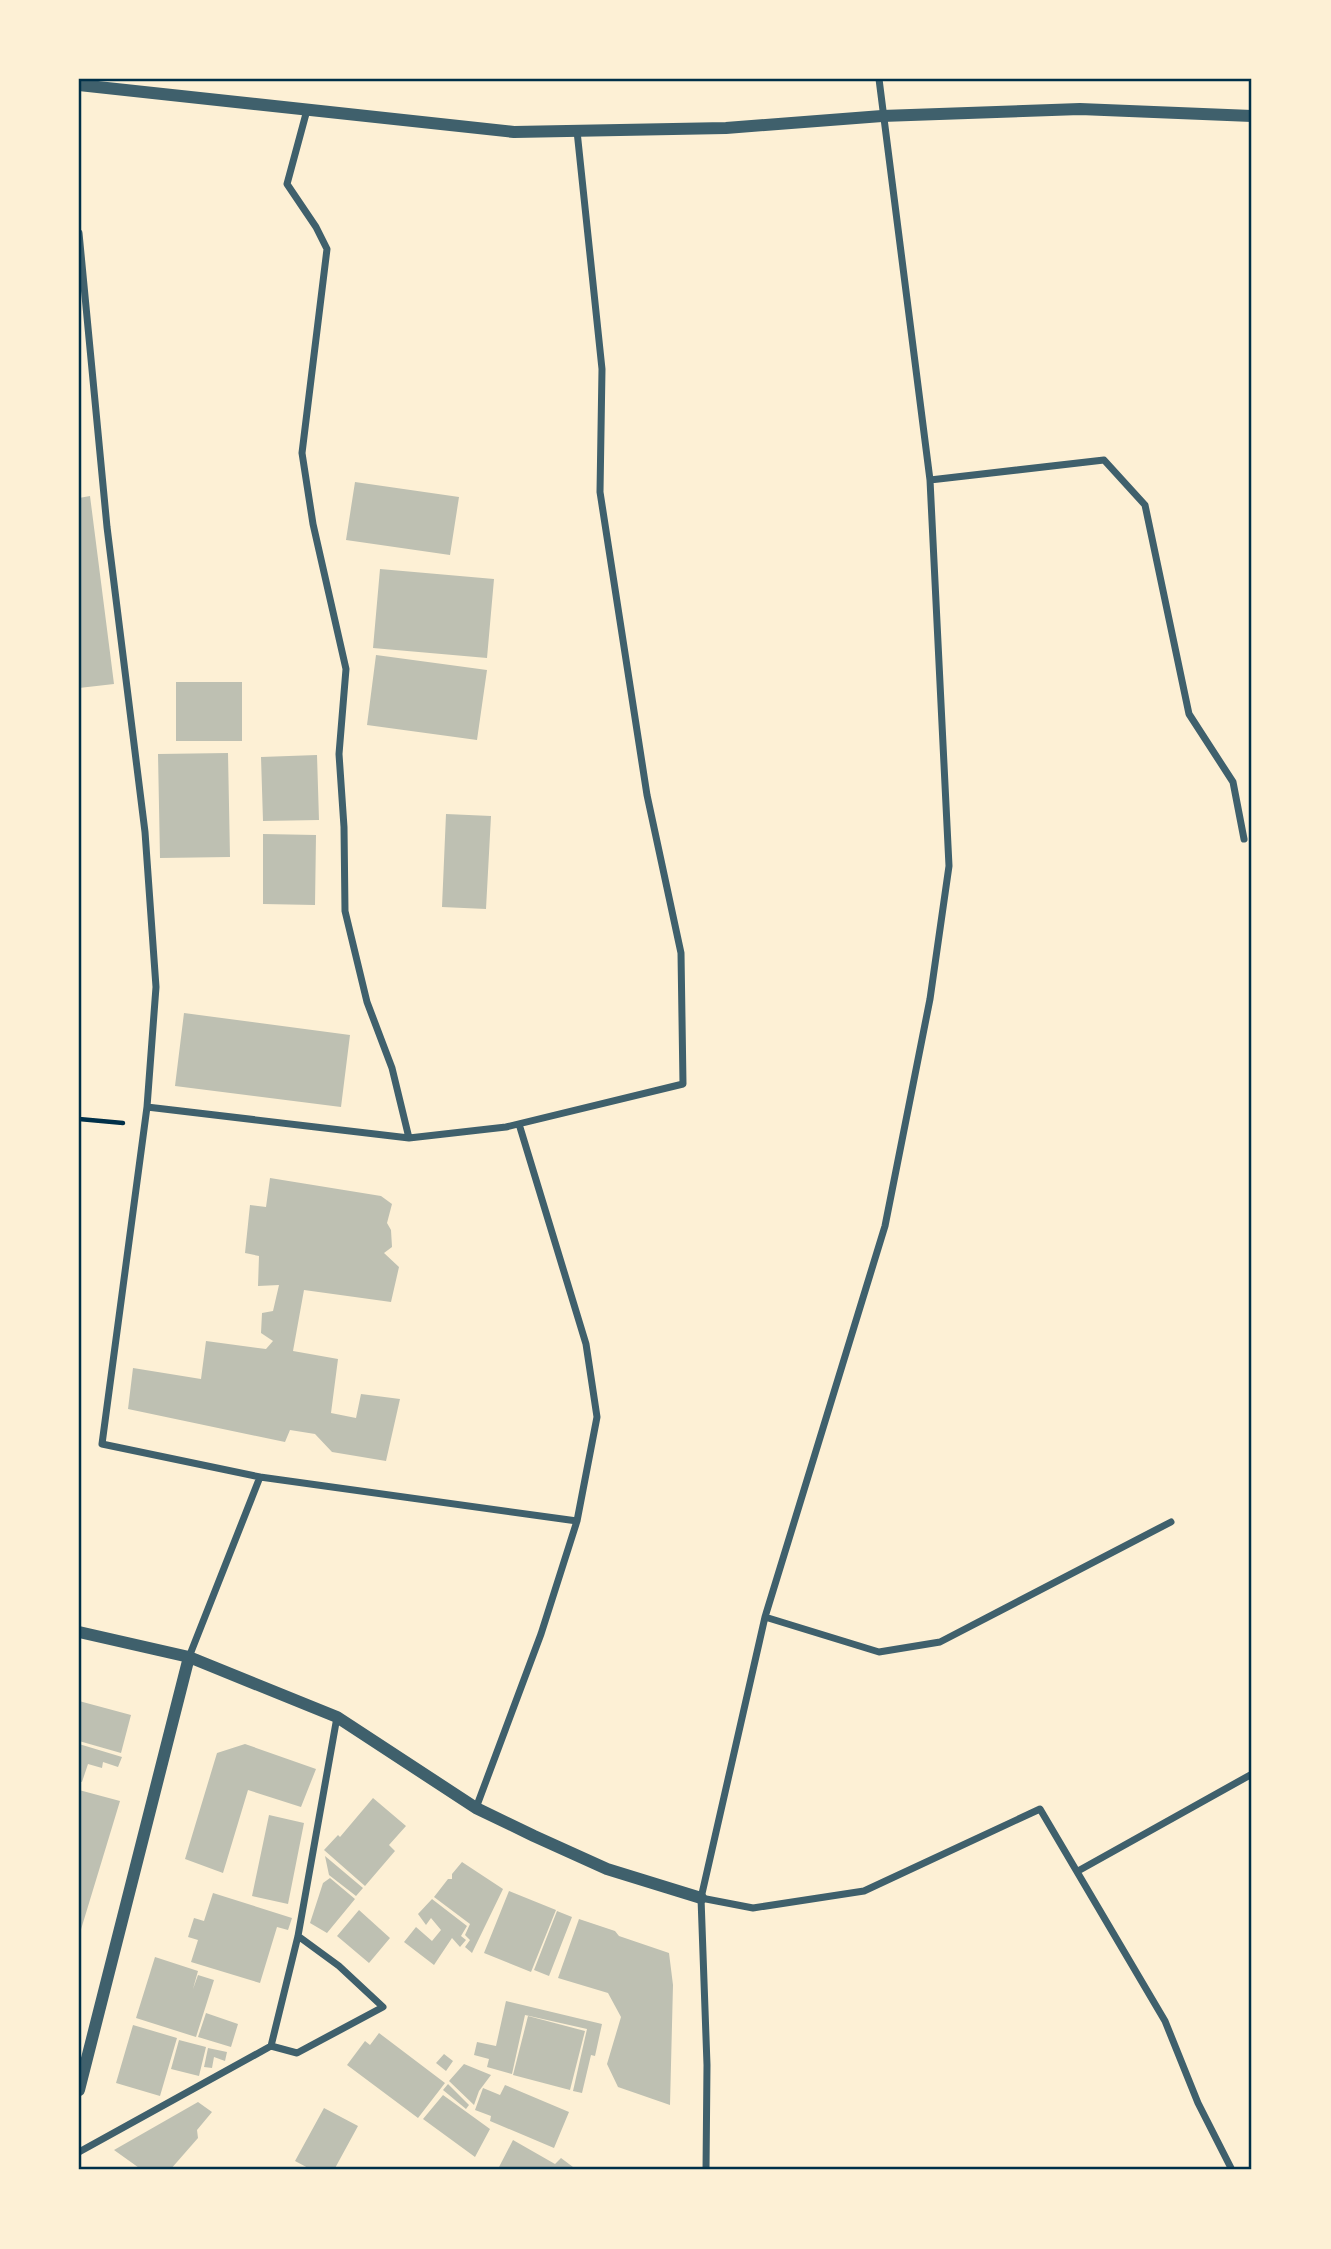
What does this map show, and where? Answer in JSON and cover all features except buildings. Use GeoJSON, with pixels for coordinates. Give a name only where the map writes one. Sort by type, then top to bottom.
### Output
{"type":"FeatureCollection","features":[{"type":"Feature","properties":{"kind":"street"},"geometry":{"type":"LineString","coordinates":[[706,2170],[707,2064],[701,1898],[765,1617],[885,1226],[930,999],[949,866],[930,480],[879,79]]}},
{"type":"Feature","properties":{"kind":"street"},"geometry":{"type":"LineString","coordinates":[[79,85],[514,132],[726,128],[882,116],[1080,108],[1252,116]]}},
{"type":"Feature","properties":{"kind":"street"},"geometry":{"type":"LineString","coordinates":[[307,110],[287,184],[316,227],[327,249],[302,453],[313,524],[346,669],[339,754],[344,827],[345,911],[367,1002],[392,1069],[408,1138]]}},
{"type":"Feature","properties":{"kind":"street"},"geometry":{"type":"LineString","coordinates":[[147,1107],[408,1138],[519,1124],[683,1084],[681,953],[647,795],[600,492],[603,369],[577,131]]}},
{"type":"Feature","properties":{"kind":"street"},"geometry":{"type":"LineString","coordinates":[[79,233],[107,527],[145,832],[156,987],[145,1125],[102,1444],[260,1477],[577,1521]]}},
{"type":"Feature","properties":{"kind":"street"},"geometry":{"type":"LineString","coordinates":[[930,480],[1104,460],[1145,505],[1189,714],[1233,782],[1244,839]]}},
{"type":"Feature","properties":{"kind":"street"},"geometry":{"type":"LineString","coordinates":[[476,1808],[541,1634],[577,1521],[597,1417],[586,1344],[519,1124]]}},
{"type":"Feature","properties":{"kind":"street"},"geometry":{"type":"LineString","coordinates":[[79,2090],[189,1657],[260,1477]]}},
{"type":"Feature","properties":{"kind":"street"},"geometry":{"type":"LineString","coordinates":[[765,1617],[879,1652],[940,1642],[1171,1522]]}},
{"type":"Feature","properties":{"kind":"street"},"geometry":{"type":"LineString","coordinates":[[79,1632],[189,1657],[337,1717],[476,1808],[607,1869],[701,1898],[753,1908],[864,1891],[1040,1809],[1165,2021],[1198,2103],[1232,2170]]}},
{"type":"Feature","properties":{"kind":"street"},"geometry":{"type":"LineString","coordinates":[[271,2046],[298,1936],[337,1717]]}},
{"type":"Feature","properties":{"kind":"street"},"geometry":{"type":"LineString","coordinates":[[1078,1871],[1252,1774]]}},
{"type":"Feature","properties":{"kind":"street"},"geometry":{"type":"LineString","coordinates":[[79,2152],[271,2046],[297,2053],[383,2007],[339,1966],[298,1936]]}},
{"type":"Feature","properties":{"kind":"path"},"geometry":{"type":"LineString","coordinates":[[79,1119],[145,1125]]}}]}
